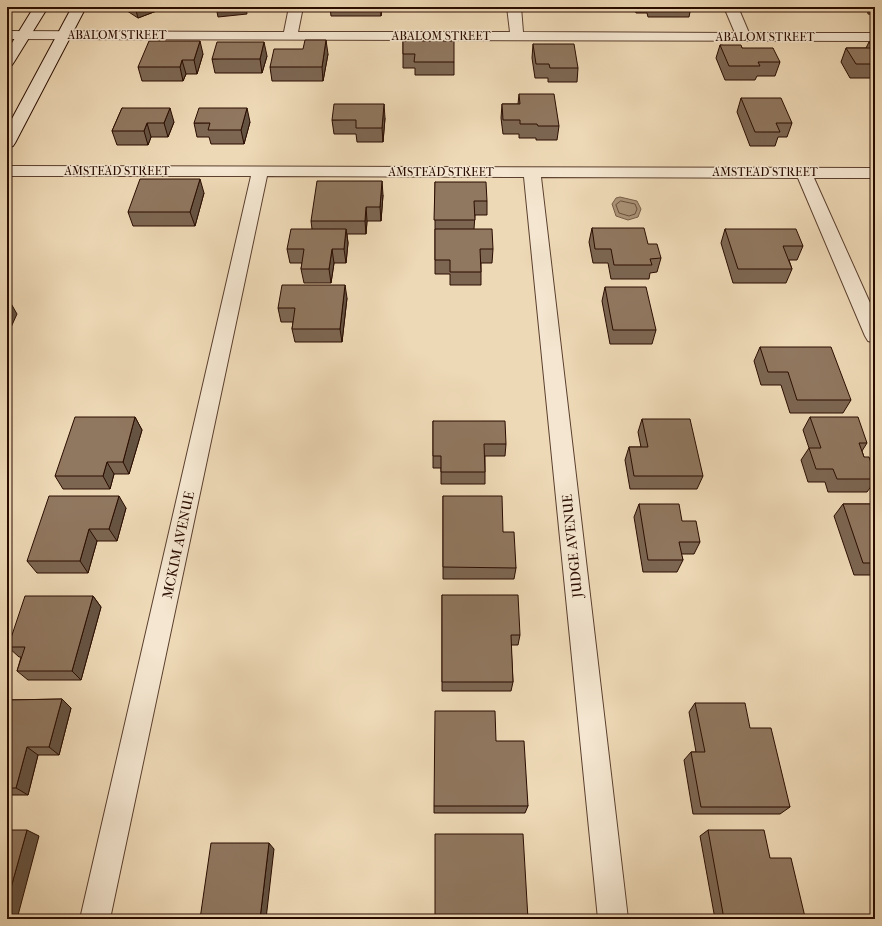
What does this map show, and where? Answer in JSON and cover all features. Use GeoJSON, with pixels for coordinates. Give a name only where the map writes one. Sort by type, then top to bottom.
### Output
{"type":"FeatureCollection","features":[{"type":"Feature","properties":{"kind":"street"},"geometry":{"type":"LineString","coordinates":[[7,62],[41,7]]}},
{"type":"Feature","properties":{"kind":"street"},"geometry":{"type":"LineString","coordinates":[[7,143],[79,7]]}},
{"type":"Feature","properties":{"kind":"street"},"geometry":{"type":"LineString","coordinates":[[290,36],[296,7]]}},
{"type":"Feature","properties":{"kind":"street"},"geometry":{"type":"LineString","coordinates":[[514,7],[517,36]]}},
{"type":"Feature","properties":{"kind":"street"},"geometry":{"type":"LineString","coordinates":[[731,7],[744,37]]}},
{"type":"Feature","properties":{"kind":"street","name":"ABALOM STREET"},"geometry":{"type":"LineString","coordinates":[[7,35],[875,37]]}},
{"type":"Feature","properties":{"kind":"street","name":"AMSTEAD STREET"},"geometry":{"type":"LineString","coordinates":[[7,171],[875,173]]}},
{"type":"Feature","properties":{"kind":"street","name":"MCKIM AVENUE"},"geometry":{"type":"LineString","coordinates":[[95,919],[260,172]]}},
{"type":"Feature","properties":{"kind":"street","name":"JUDGE AVENUE"},"geometry":{"type":"LineString","coordinates":[[532,172],[613,919]]}},
{"type":"Feature","properties":{"kind":"street"},"geometry":{"type":"LineString","coordinates":[[804,173],[875,336]]}},
{"type":"Feature","properties":{"kind":"water"},"geometry":{"type":"Polygon","coordinates":[[[620,197],[637,201],[641,209],[638,217],[628,220],[616,216],[612,204],[616,198],[620,197]]]}},
{"type":"Feature","properties":{"kind":"building"},"geometry":{"type":"Polygon","coordinates":[[[305,40],[326,40],[322,67],[270,67],[274,49],[303,49],[305,40]]]}},
{"type":"Feature","properties":{"kind":"building"},"geometry":{"type":"Polygon","coordinates":[[[149,41],[200,41],[194,60],[182,60],[180,67],[138,67],[149,41]]]}},
{"type":"Feature","properties":{"kind":"building"},"geometry":{"type":"Polygon","coordinates":[[[403,41],[454,41],[454,62],[414,62],[415,54],[403,54],[403,41]]]}},
{"type":"Feature","properties":{"kind":"building"},"geometry":{"type":"Polygon","coordinates":[[[217,42],[264,42],[260,59],[212,59],[217,42]]]}},
{"type":"Feature","properties":{"kind":"building"},"geometry":{"type":"Polygon","coordinates":[[[869,42],[875,42],[875,64],[856,64],[846,48],[873,48],[869,42]]]}},
{"type":"Feature","properties":{"kind":"building"},"geometry":{"type":"Polygon","coordinates":[[[533,44],[574,44],[578,68],[550,68],[549,64],[536,64],[533,44]]]}},
{"type":"Feature","properties":{"kind":"building"},"geometry":{"type":"Polygon","coordinates":[[[720,45],[741,45],[742,48],[773,48],[780,62],[758,62],[760,66],[729,66],[720,45]]]}},
{"type":"Feature","properties":{"kind":"building"},"geometry":{"type":"Polygon","coordinates":[[[519,94],[554,94],[559,126],[538,126],[537,124],[520,124],[520,120],[503,120],[502,104],[520,104],[519,94]]]}},
{"type":"Feature","properties":{"kind":"building"},"geometry":{"type":"Polygon","coordinates":[[[741,98],[781,98],[792,123],[776,123],[780,132],[755,132],[741,98]]]}},
{"type":"Feature","properties":{"kind":"building"},"geometry":{"type":"Polygon","coordinates":[[[334,104],[384,104],[382,128],[356,128],[356,120],[332,120],[334,104]]]}},
{"type":"Feature","properties":{"kind":"building"},"geometry":{"type":"Polygon","coordinates":[[[122,108],[170,108],[164,123],[147,123],[144,131],[112,131],[122,108]]]}},
{"type":"Feature","properties":{"kind":"building"},"geometry":{"type":"Polygon","coordinates":[[[199,108],[247,108],[241,130],[208,130],[210,123],[194,123],[199,108]]]}},
{"type":"Feature","properties":{"kind":"building"},"geometry":{"type":"Polygon","coordinates":[[[140,179],[200,179],[190,212],[128,212],[140,179]]]}},
{"type":"Feature","properties":{"kind":"building"},"geometry":{"type":"Polygon","coordinates":[[[317,181],[382,181],[380,207],[366,207],[365,221],[311,221],[317,181]]]}},
{"type":"Feature","properties":{"kind":"building"},"geometry":{"type":"Polygon","coordinates":[[[435,182],[486,182],[487,201],[474,201],[475,220],[434,220],[435,182]]]}},
{"type":"Feature","properties":{"kind":"building"},"geometry":{"type":"Polygon","coordinates":[[[592,228],[644,228],[648,244],[657,244],[661,258],[650,259],[652,265],[614,265],[611,249],[595,249],[592,228]]]}},
{"type":"Feature","properties":{"kind":"building"},"geometry":{"type":"Polygon","coordinates":[[[291,229],[346,229],[344,249],[332,249],[329,269],[301,269],[304,249],[287,249],[291,229]]]}},
{"type":"Feature","properties":{"kind":"building"},"geometry":{"type":"Polygon","coordinates":[[[435,229],[492,229],[493,249],[480,249],[481,272],[450,272],[450,260],[435,260],[435,229]]]}},
{"type":"Feature","properties":{"kind":"building"},"geometry":{"type":"Polygon","coordinates":[[[725,229],[796,229],[803,246],[783,246],[792,269],[738,269],[725,229]]]}},
{"type":"Feature","properties":{"kind":"building"},"geometry":{"type":"Polygon","coordinates":[[[282,285],[345,285],[340,329],[292,329],[295,308],[278,308],[282,285]]]}},
{"type":"Feature","properties":{"kind":"building"},"geometry":{"type":"Polygon","coordinates":[[[605,287],[646,287],[656,330],[613,330],[605,287]]]}},
{"type":"Feature","properties":{"kind":"building"},"geometry":{"type":"Polygon","coordinates":[[[760,347],[831,347],[851,400],[797,400],[788,372],[768,372],[760,347]]]}},
{"type":"Feature","properties":{"kind":"building"},"geometry":{"type":"Polygon","coordinates":[[[75,417],[135,417],[123,462],[107,462],[103,476],[55,476],[75,417]]]}},
{"type":"Feature","properties":{"kind":"building"},"geometry":{"type":"Polygon","coordinates":[[[810,417],[858,417],[867,443],[859,443],[864,457],[869,457],[875,474],[875,479],[837,479],[833,469],[816,469],[809,448],[821,448],[810,417]]]}},
{"type":"Feature","properties":{"kind":"building"},"geometry":{"type":"Polygon","coordinates":[[[642,419],[690,419],[703,476],[634,476],[629,447],[648,447],[642,419]]]}},
{"type":"Feature","properties":{"kind":"building"},"geometry":{"type":"Polygon","coordinates":[[[433,421],[505,421],[506,444],[484,444],[485,472],[441,472],[441,456],[433,456],[433,421]]]}},
{"type":"Feature","properties":{"kind":"building"},"geometry":{"type":"Polygon","coordinates":[[[49,496],[119,496],[109,529],[89,529],[80,561],[27,561],[49,496]]]}},
{"type":"Feature","properties":{"kind":"building"},"geometry":{"type":"Polygon","coordinates":[[[443,496],[502,496],[503,532],[514,532],[516,568],[443,567],[443,496]]]}},
{"type":"Feature","properties":{"kind":"building"},"geometry":{"type":"Polygon","coordinates":[[[639,504],[679,504],[682,521],[696,521],[700,542],[679,542],[683,560],[648,560],[639,504]]]}},
{"type":"Feature","properties":{"kind":"building"},"geometry":{"type":"Polygon","coordinates":[[[843,504],[875,504],[875,563],[863,563],[843,504]]]}},
{"type":"Feature","properties":{"kind":"building"},"geometry":{"type":"Polygon","coordinates":[[[442,595],[518,595],[520,635],[511,635],[513,682],[442,682],[442,595]]]}},
{"type":"Feature","properties":{"kind":"building"},"geometry":{"type":"Polygon","coordinates":[[[25,596],[93,596],[72,671],[17,671],[25,647],[8,647],[25,596]]]}},
{"type":"Feature","properties":{"kind":"building"},"geometry":{"type":"Polygon","coordinates":[[[62,699],[49,747],[27,747],[16,788],[7,788],[7,700],[62,699]]]}},
{"type":"Feature","properties":{"kind":"building"},"geometry":{"type":"Polygon","coordinates":[[[695,703],[745,703],[750,728],[771,728],[790,807],[701,807],[691,752],[705,752],[695,703]]]}},
{"type":"Feature","properties":{"kind":"building"},"geometry":{"type":"Polygon","coordinates":[[[435,711],[495,711],[496,741],[524,741],[528,806],[434,806],[435,711]]]}},
{"type":"Feature","properties":{"kind":"building"},"geometry":{"type":"Polygon","coordinates":[[[7,830],[27,830],[7,902],[7,830]]]}},
{"type":"Feature","properties":{"kind":"building"},"geometry":{"type":"Polygon","coordinates":[[[708,830],[764,830],[770,858],[791,858],[805,917],[782,917],[782,919],[724,919],[708,830]]]}},
{"type":"Feature","properties":{"kind":"building"},"geometry":{"type":"Polygon","coordinates":[[[435,834],[523,834],[528,919],[435,919],[435,834]]]}},
{"type":"Feature","properties":{"kind":"building"},"geometry":{"type":"Polygon","coordinates":[[[211,843],[269,843],[260,919],[200,919],[211,843]]]}}]}
